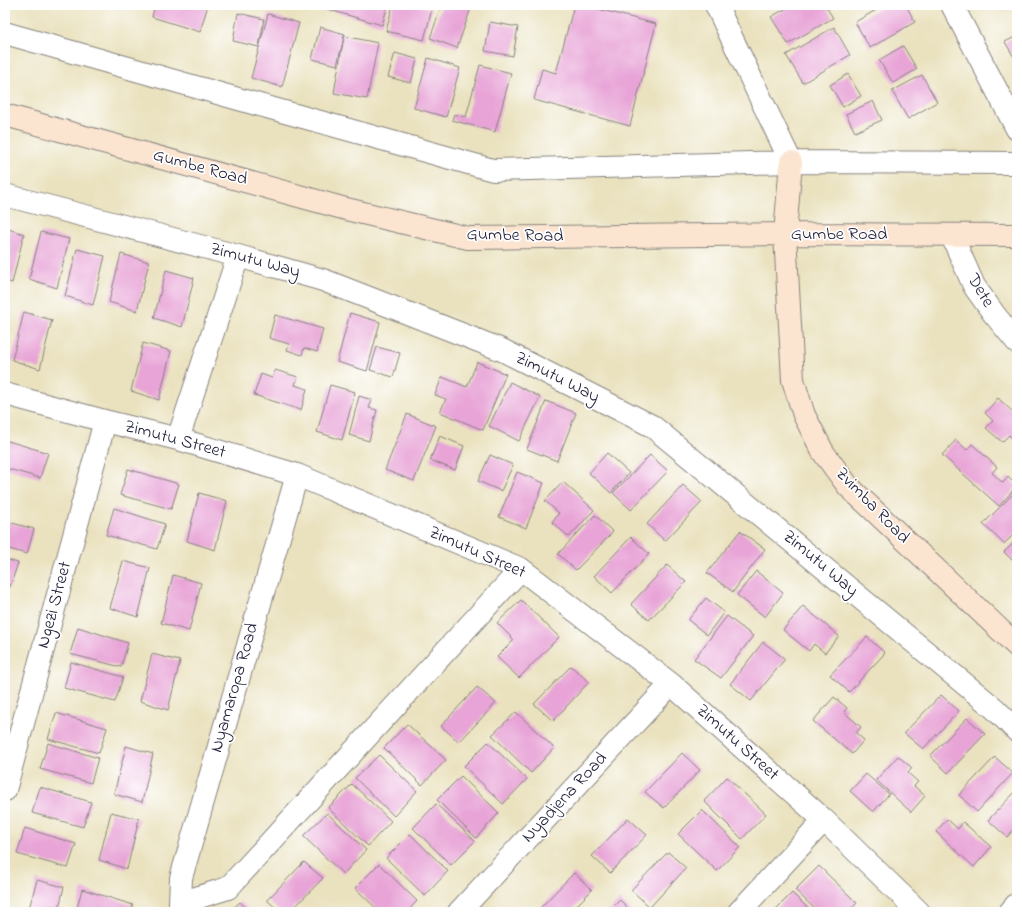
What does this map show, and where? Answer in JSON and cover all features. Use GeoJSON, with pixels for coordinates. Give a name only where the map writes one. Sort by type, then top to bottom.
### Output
{"type":"FeatureCollection","features":[{"type":"Feature","properties":{"kind":"street"},"geometry":{"type":"LineString","coordinates":[[716,5],[791,162]]}},
{"type":"Feature","properties":{"kind":"street"},"geometry":{"type":"LineString","coordinates":[[952,5],[1017,129]]}},
{"type":"Feature","properties":{"kind":"street"},"geometry":{"type":"LineString","coordinates":[[5,33],[493,170],[791,162],[1017,163]]}},
{"type":"Feature","properties":{"kind":"street","name":"Gumbe Road"},"geometry":{"type":"LineString","coordinates":[[5,114],[346,209],[468,238],[785,234],[952,236],[1017,235]]}},
{"type":"Feature","properties":{"kind":"street","name":"Zvimba Road"},"geometry":{"type":"LineString","coordinates":[[791,162],[785,234],[793,380],[804,415],[823,452],[848,486],[1017,646]]}},
{"type":"Feature","properties":{"kind":"street","name":"Zimutu Way"},"geometry":{"type":"LineString","coordinates":[[5,195],[238,256],[323,280],[502,350],[652,426],[995,709],[1017,731]]}},
{"type":"Feature","properties":{"kind":"street","name":"Dete"},"geometry":{"type":"LineString","coordinates":[[952,236],[974,286],[1017,342]]}},
{"type":"Feature","properties":{"kind":"street"},"geometry":{"type":"LineString","coordinates":[[178,439],[238,256]]}},
{"type":"Feature","properties":{"kind":"street","name":"Zimutu Street"},"geometry":{"type":"LineString","coordinates":[[5,394],[178,439],[297,475],[521,569],[671,684],[824,820],[919,912]]}},
{"type":"Feature","properties":{"kind":"street","name":"Ngezi Street"},"geometry":{"type":"LineString","coordinates":[[5,790],[105,421]]}},
{"type":"Feature","properties":{"kind":"street","name":"Nyamaropa Road"},"geometry":{"type":"LineString","coordinates":[[181,907],[181,878],[297,475]]}},
{"type":"Feature","properties":{"kind":"street"},"geometry":{"type":"LineString","coordinates":[[181,907],[228,888],[521,569]]}},
{"type":"Feature","properties":{"kind":"street","name":"Nyadjena Road"},"geometry":{"type":"LineString","coordinates":[[458,912],[671,684]]}},
{"type":"Feature","properties":{"kind":"street"},"geometry":{"type":"LineString","coordinates":[[739,912],[824,820]]}},
{"type":"Feature","properties":{"kind":"street"},"geometry":{"type":"LineString","coordinates":[[1010,912],[1017,904]]}},
{"type":"Feature","properties":{"kind":"building"},"geometry":{"type":"Polygon","coordinates":[[[155,5],[208,5],[200,32],[152,17],[155,5]]]}},
{"type":"Feature","properties":{"kind":"building"},"geometry":{"type":"Polygon","coordinates":[[[327,5],[388,5],[382,25],[326,9],[327,5]]]}},
{"type":"Feature","properties":{"kind":"building"},"geometry":{"type":"Polygon","coordinates":[[[393,5],[418,5],[432,9],[424,40],[386,31],[393,5]]]}},
{"type":"Feature","properties":{"kind":"building"},"geometry":{"type":"Polygon","coordinates":[[[442,5],[472,5],[457,48],[430,38],[442,5]]]}},
{"type":"Feature","properties":{"kind":"building"},"geometry":{"type":"Polygon","coordinates":[[[574,5],[583,5],[656,24],[630,126],[534,100],[542,69],[556,73],[574,5]]]}},
{"type":"Feature","properties":{"kind":"building"},"geometry":{"type":"Polygon","coordinates":[[[792,5],[825,5],[833,18],[788,44],[771,17],[792,5]]]}},
{"type":"Feature","properties":{"kind":"building"},"geometry":{"type":"Polygon","coordinates":[[[885,5],[906,5],[915,22],[870,48],[855,22],[885,5]]]}},
{"type":"Feature","properties":{"kind":"building"},"geometry":{"type":"Polygon","coordinates":[[[238,13],[264,19],[259,47],[233,41],[238,13]]]}},
{"type":"Feature","properties":{"kind":"building"},"geometry":{"type":"Polygon","coordinates":[[[268,14],[299,23],[282,87],[251,78],[268,14]]]}},
{"type":"Feature","properties":{"kind":"building"},"geometry":{"type":"Polygon","coordinates":[[[490,22],[518,27],[513,56],[485,51],[490,22]]]}},
{"type":"Feature","properties":{"kind":"building"},"geometry":{"type":"Polygon","coordinates":[[[320,27],[345,34],[337,65],[312,59],[320,27]]]}},
{"type":"Feature","properties":{"kind":"building"},"geometry":{"type":"Polygon","coordinates":[[[834,27],[850,55],[803,83],[786,55],[834,27]]]}},
{"type":"Feature","properties":{"kind":"building"},"geometry":{"type":"Polygon","coordinates":[[[344,36],[378,43],[367,99],[334,93],[344,36]]]}},
{"type":"Feature","properties":{"kind":"building"},"geometry":{"type":"Polygon","coordinates":[[[1017,36],[1017,62],[1005,42],[1017,36]]]}},
{"type":"Feature","properties":{"kind":"building"},"geometry":{"type":"Polygon","coordinates":[[[903,46],[917,69],[893,83],[879,60],[903,46]]]}},
{"type":"Feature","properties":{"kind":"building"},"geometry":{"type":"Polygon","coordinates":[[[395,53],[417,59],[411,83],[388,77],[395,53]]]}},
{"type":"Feature","properties":{"kind":"building"},"geometry":{"type":"Polygon","coordinates":[[[428,58],[460,68],[446,117],[414,108],[428,58]]]}},
{"type":"Feature","properties":{"kind":"building"},"geometry":{"type":"Polygon","coordinates":[[[480,65],[511,73],[495,132],[452,120],[454,114],[466,117],[480,65]]]}},
{"type":"Feature","properties":{"kind":"building"},"geometry":{"type":"Polygon","coordinates":[[[848,74],[861,96],[843,107],[830,85],[848,74]]]}},
{"type":"Feature","properties":{"kind":"building"},"geometry":{"type":"Polygon","coordinates":[[[922,75],[937,102],[908,119],[892,91],[922,75]]]}},
{"type":"Feature","properties":{"kind":"building"},"geometry":{"type":"Polygon","coordinates":[[[873,101],[882,120],[855,132],[846,114],[873,101]]]}},
{"type":"Feature","properties":{"kind":"building"},"geometry":{"type":"Polygon","coordinates":[[[5,228],[24,234],[12,283],[5,281],[5,228]]]}},
{"type":"Feature","properties":{"kind":"building"},"geometry":{"type":"Polygon","coordinates":[[[41,232],[69,239],[57,288],[29,279],[41,232]]]}},
{"type":"Feature","properties":{"kind":"building"},"geometry":{"type":"Polygon","coordinates":[[[77,249],[105,256],[93,305],[65,296],[77,249]]]}},
{"type":"Feature","properties":{"kind":"building"},"geometry":{"type":"Polygon","coordinates":[[[121,254],[149,262],[137,311],[109,302],[121,254]]]}},
{"type":"Feature","properties":{"kind":"building"},"geometry":{"type":"Polygon","coordinates":[[[166,270],[194,278],[182,327],[154,318],[166,270]]]}},
{"type":"Feature","properties":{"kind":"building"},"geometry":{"type":"Polygon","coordinates":[[[24,312],[52,320],[40,369],[12,360],[24,312]]]}},
{"type":"Feature","properties":{"kind":"building"},"geometry":{"type":"Polygon","coordinates":[[[350,313],[380,322],[367,371],[337,362],[350,313]]]}},
{"type":"Feature","properties":{"kind":"building"},"geometry":{"type":"Polygon","coordinates":[[[275,315],[323,329],[317,352],[304,348],[302,355],[287,350],[289,344],[269,338],[275,315]]]}},
{"type":"Feature","properties":{"kind":"building"},"geometry":{"type":"Polygon","coordinates":[[[143,343],[171,351],[159,400],[131,391],[143,343]]]}},
{"type":"Feature","properties":{"kind":"building"},"geometry":{"type":"Polygon","coordinates":[[[377,347],[400,353],[393,377],[370,370],[377,347]]]}},
{"type":"Feature","properties":{"kind":"building"},"geometry":{"type":"Polygon","coordinates":[[[477,362],[506,374],[483,430],[440,412],[446,399],[435,395],[442,377],[467,387],[477,362]]]}},
{"type":"Feature","properties":{"kind":"building"},"geometry":{"type":"Polygon","coordinates":[[[275,370],[298,377],[295,385],[307,389],[301,410],[254,395],[261,374],[272,378],[275,370]]]}},
{"type":"Feature","properties":{"kind":"building"},"geometry":{"type":"Polygon","coordinates":[[[510,382],[540,397],[519,441],[489,426],[510,382]]]}},
{"type":"Feature","properties":{"kind":"building"},"geometry":{"type":"Polygon","coordinates":[[[330,385],[355,392],[342,440],[317,432],[330,385]]]}},
{"type":"Feature","properties":{"kind":"building"},"geometry":{"type":"Polygon","coordinates":[[[359,396],[372,400],[369,408],[377,410],[369,441],[349,435],[359,396]]]}},
{"type":"Feature","properties":{"kind":"building"},"geometry":{"type":"Polygon","coordinates":[[[998,398],[1017,416],[1017,443],[1009,435],[1002,442],[986,428],[993,421],[985,413],[998,398]]]}},
{"type":"Feature","properties":{"kind":"building"},"geometry":{"type":"Polygon","coordinates":[[[546,401],[576,413],[557,461],[527,449],[546,401]]]}},
{"type":"Feature","properties":{"kind":"building"},"geometry":{"type":"Polygon","coordinates":[[[407,414],[436,426],[414,481],[385,470],[407,414]]]}},
{"type":"Feature","properties":{"kind":"building"},"geometry":{"type":"Polygon","coordinates":[[[440,436],[464,446],[455,470],[430,460],[440,436]]]}},
{"type":"Feature","properties":{"kind":"building"},"geometry":{"type":"Polygon","coordinates":[[[5,440],[48,453],[40,478],[5,468],[5,440]]]}},
{"type":"Feature","properties":{"kind":"building"},"geometry":{"type":"Polygon","coordinates":[[[956,440],[967,450],[972,444],[997,467],[992,473],[1003,483],[1008,477],[1017,486],[999,506],[942,455],[956,440]]]}},
{"type":"Feature","properties":{"kind":"building"},"geometry":{"type":"Polygon","coordinates":[[[607,453],[629,473],[611,493],[589,473],[607,453]]]}},
{"type":"Feature","properties":{"kind":"building"},"geometry":{"type":"Polygon","coordinates":[[[490,455],[513,465],[501,491],[478,481],[490,455]]]}},
{"type":"Feature","properties":{"kind":"building"},"geometry":{"type":"Polygon","coordinates":[[[650,455],[668,471],[631,510],[613,493],[650,455]]]}},
{"type":"Feature","properties":{"kind":"building"},"geometry":{"type":"Polygon","coordinates":[[[128,469],[179,484],[171,509],[120,495],[128,469]]]}},
{"type":"Feature","properties":{"kind":"building"},"geometry":{"type":"Polygon","coordinates":[[[517,472],[544,483],[526,528],[499,517],[517,472]]]}},
{"type":"Feature","properties":{"kind":"building"},"geometry":{"type":"Polygon","coordinates":[[[563,482],[594,510],[569,537],[552,522],[559,513],[545,501],[563,482]]]}},
{"type":"Feature","properties":{"kind":"building"},"geometry":{"type":"Polygon","coordinates":[[[683,485],[702,502],[665,541],[647,524],[683,485]]]}},
{"type":"Feature","properties":{"kind":"building"},"geometry":{"type":"Polygon","coordinates":[[[1017,490],[1017,531],[1004,544],[983,524],[1017,490]]]}},
{"type":"Feature","properties":{"kind":"building"},"geometry":{"type":"Polygon","coordinates":[[[199,493],[227,501],[215,550],[187,541],[199,493]]]}},
{"type":"Feature","properties":{"kind":"building"},"geometry":{"type":"Polygon","coordinates":[[[114,508],[165,524],[157,549],[106,535],[114,508]]]}},
{"type":"Feature","properties":{"kind":"building"},"geometry":{"type":"Polygon","coordinates":[[[595,515],[613,532],[576,570],[558,554],[595,515]]]}},
{"type":"Feature","properties":{"kind":"building"},"geometry":{"type":"Polygon","coordinates":[[[5,521],[34,529],[27,554],[5,548],[5,521]]]}},
{"type":"Feature","properties":{"kind":"building"},"geometry":{"type":"Polygon","coordinates":[[[740,531],[765,549],[733,592],[707,573],[740,531]]]}},
{"type":"Feature","properties":{"kind":"building"},"geometry":{"type":"Polygon","coordinates":[[[631,537],[649,554],[612,593],[594,576],[631,537]]]}},
{"type":"Feature","properties":{"kind":"building"},"geometry":{"type":"Polygon","coordinates":[[[1017,540],[1017,565],[1004,552],[1017,540]]]}},
{"type":"Feature","properties":{"kind":"building"},"geometry":{"type":"Polygon","coordinates":[[[5,559],[18,563],[10,587],[5,586],[5,559]]]}},
{"type":"Feature","properties":{"kind":"building"},"geometry":{"type":"Polygon","coordinates":[[[123,561],[150,568],[138,617],[110,608],[123,561]]]}},
{"type":"Feature","properties":{"kind":"building"},"geometry":{"type":"Polygon","coordinates":[[[667,565],[686,582],[649,620],[631,604],[667,565]]]}},
{"type":"Feature","properties":{"kind":"building"},"geometry":{"type":"Polygon","coordinates":[[[756,571],[783,593],[765,617],[737,595],[756,571]]]}},
{"type":"Feature","properties":{"kind":"building"},"geometry":{"type":"Polygon","coordinates":[[[173,575],[201,583],[189,631],[161,623],[173,575]]]}},
{"type":"Feature","properties":{"kind":"building"},"geometry":{"type":"Polygon","coordinates":[[[706,598],[724,612],[707,635],[688,620],[706,598]]]}},
{"type":"Feature","properties":{"kind":"building"},"geometry":{"type":"Polygon","coordinates":[[[521,600],[559,637],[519,678],[497,657],[514,640],[497,623],[521,600]]]}},
{"type":"Feature","properties":{"kind":"building"},"geometry":{"type":"Polygon","coordinates":[[[803,606],[839,636],[825,653],[814,644],[809,651],[783,630],[803,606]]]}},
{"type":"Feature","properties":{"kind":"building"},"geometry":{"type":"Polygon","coordinates":[[[727,616],[753,636],[721,678],[694,659],[727,616]]]}},
{"type":"Feature","properties":{"kind":"building"},"geometry":{"type":"Polygon","coordinates":[[[78,627],[128,643],[121,667],[70,654],[78,627]]]}},
{"type":"Feature","properties":{"kind":"building"},"geometry":{"type":"Polygon","coordinates":[[[867,637],[885,653],[849,692],[830,675],[867,637]]]}},
{"type":"Feature","properties":{"kind":"building"},"geometry":{"type":"Polygon","coordinates":[[[763,642],[785,659],[751,701],[730,684],[763,642]]]}},
{"type":"Feature","properties":{"kind":"building"},"geometry":{"type":"Polygon","coordinates":[[[152,654],[180,661],[168,710],[140,701],[152,654]]]}},
{"type":"Feature","properties":{"kind":"building"},"geometry":{"type":"Polygon","coordinates":[[[71,662],[123,677],[115,702],[64,688],[71,662]]]}},
{"type":"Feature","properties":{"kind":"building"},"geometry":{"type":"Polygon","coordinates":[[[571,666],[589,682],[553,721],[534,704],[571,666]]]}},
{"type":"Feature","properties":{"kind":"building"},"geometry":{"type":"Polygon","coordinates":[[[477,687],[496,703],[459,742],[441,726],[477,687]]]}},
{"type":"Feature","properties":{"kind":"building"},"geometry":{"type":"Polygon","coordinates":[[[941,695],[959,711],[923,749],[904,733],[941,695]]]}},
{"type":"Feature","properties":{"kind":"building"},"geometry":{"type":"Polygon","coordinates":[[[834,697],[847,708],[844,712],[861,727],[856,733],[864,740],[852,754],[813,721],[834,697]]]}},
{"type":"Feature","properties":{"kind":"building"},"geometry":{"type":"Polygon","coordinates":[[[516,712],[554,748],[531,773],[492,735],[516,712]]]}},
{"type":"Feature","properties":{"kind":"building"},"geometry":{"type":"Polygon","coordinates":[[[56,713],[107,728],[99,753],[48,739],[56,713]]]}},
{"type":"Feature","properties":{"kind":"building"},"geometry":{"type":"Polygon","coordinates":[[[967,718],[985,734],[948,773],[930,756],[967,718]]]}},
{"type":"Feature","properties":{"kind":"building"},"geometry":{"type":"Polygon","coordinates":[[[407,724],[446,760],[422,785],[384,748],[407,724]]]}},
{"type":"Feature","properties":{"kind":"building"},"geometry":{"type":"Polygon","coordinates":[[[488,742],[527,779],[503,804],[464,766],[488,742]]]}},
{"type":"Feature","properties":{"kind":"building"},"geometry":{"type":"Polygon","coordinates":[[[48,743],[98,758],[91,783],[40,769],[48,743]]]}},
{"type":"Feature","properties":{"kind":"building"},"geometry":{"type":"Polygon","coordinates":[[[126,746],[153,754],[142,802],[114,794],[126,746]]]}},
{"type":"Feature","properties":{"kind":"building"},"geometry":{"type":"Polygon","coordinates":[[[682,753],[700,770],[664,808],[645,792],[682,753]]]}},
{"type":"Feature","properties":{"kind":"building"},"geometry":{"type":"Polygon","coordinates":[[[379,755],[417,791],[394,816],[355,778],[379,755]]]}},
{"type":"Feature","properties":{"kind":"building"},"geometry":{"type":"Polygon","coordinates":[[[898,756],[912,768],[908,773],[918,782],[914,786],[925,796],[911,812],[876,780],[898,756]]]}},
{"type":"Feature","properties":{"kind":"building"},"geometry":{"type":"Polygon","coordinates":[[[995,757],[1013,773],[977,812],[959,795],[995,757]]]}},
{"type":"Feature","properties":{"kind":"building"},"geometry":{"type":"Polygon","coordinates":[[[866,774],[889,794],[873,812],[850,791],[866,774]]]}},
{"type":"Feature","properties":{"kind":"building"},"geometry":{"type":"Polygon","coordinates":[[[461,776],[499,813],[476,838],[437,800],[461,776]]]}},
{"type":"Feature","properties":{"kind":"building"},"geometry":{"type":"Polygon","coordinates":[[[727,777],[766,814],[742,839],[704,801],[727,777]]]}},
{"type":"Feature","properties":{"kind":"building"},"geometry":{"type":"Polygon","coordinates":[[[352,784],[391,821],[368,846],[328,808],[352,784]]]}},
{"type":"Feature","properties":{"kind":"building"},"geometry":{"type":"Polygon","coordinates":[[[40,787],[91,802],[83,827],[32,813],[40,787]]]}},
{"type":"Feature","properties":{"kind":"building"},"geometry":{"type":"Polygon","coordinates":[[[1017,790],[1017,826],[1007,837],[988,820],[1017,790]]]}},
{"type":"Feature","properties":{"kind":"building"},"geometry":{"type":"Polygon","coordinates":[[[436,804],[475,841],[451,865],[413,828],[436,804]]]}},
{"type":"Feature","properties":{"kind":"building"},"geometry":{"type":"Polygon","coordinates":[[[702,810],[740,847],[717,871],[678,834],[702,810]]]}},
{"type":"Feature","properties":{"kind":"building"},"geometry":{"type":"Polygon","coordinates":[[[111,812],[139,819],[127,869],[99,860],[111,812]]]}},
{"type":"Feature","properties":{"kind":"building"},"geometry":{"type":"Polygon","coordinates":[[[327,813],[366,850],[343,874],[303,836],[327,813]]]}},
{"type":"Feature","properties":{"kind":"building"},"geometry":{"type":"Polygon","coordinates":[[[628,818],[647,835],[610,873],[592,856],[628,818]]]}},
{"type":"Feature","properties":{"kind":"building"},"geometry":{"type":"Polygon","coordinates":[[[947,819],[958,829],[963,822],[991,847],[974,867],[936,832],[947,819]]]}},
{"type":"Feature","properties":{"kind":"building"},"geometry":{"type":"Polygon","coordinates":[[[25,828],[76,844],[68,868],[17,854],[25,828]]]}},
{"type":"Feature","properties":{"kind":"building"},"geometry":{"type":"Polygon","coordinates":[[[410,834],[448,871],[425,896],[386,858],[410,834]]]}},
{"type":"Feature","properties":{"kind":"building"},"geometry":{"type":"Polygon","coordinates":[[[668,852],[686,868],[650,907],[631,890],[668,852]]]}},
{"type":"Feature","properties":{"kind":"building"},"geometry":{"type":"Polygon","coordinates":[[[304,862],[323,878],[290,912],[280,912],[267,900],[304,862]]]}},
{"type":"Feature","properties":{"kind":"building"},"geometry":{"type":"Polygon","coordinates":[[[379,864],[417,901],[407,912],[380,912],[355,888],[379,864]]]}},
{"type":"Feature","properties":{"kind":"building"},"geometry":{"type":"Polygon","coordinates":[[[819,866],[857,903],[848,912],[818,912],[795,890],[819,866]]]}},
{"type":"Feature","properties":{"kind":"building"},"geometry":{"type":"Polygon","coordinates":[[[574,873],[592,890],[570,912],[536,912],[574,873]]]}},
{"type":"Feature","properties":{"kind":"building"},"geometry":{"type":"Polygon","coordinates":[[[37,880],[64,887],[58,912],[28,912],[37,880]]]}},
{"type":"Feature","properties":{"kind":"building"},"geometry":{"type":"Polygon","coordinates":[[[82,889],[133,905],[131,912],[76,912],[82,889]]]}},
{"type":"Feature","properties":{"kind":"building"},"geometry":{"type":"Polygon","coordinates":[[[792,893],[812,912],[773,912],[792,893]]]}},
{"type":"Feature","properties":{"kind":"building"},"geometry":{"type":"Polygon","coordinates":[[[620,900],[632,912],[608,912],[620,900]]]}},
{"type":"Feature","properties":{"kind":"building"},"geometry":{"type":"Polygon","coordinates":[[[240,902],[251,912],[229,912],[240,902]]]}}]}
